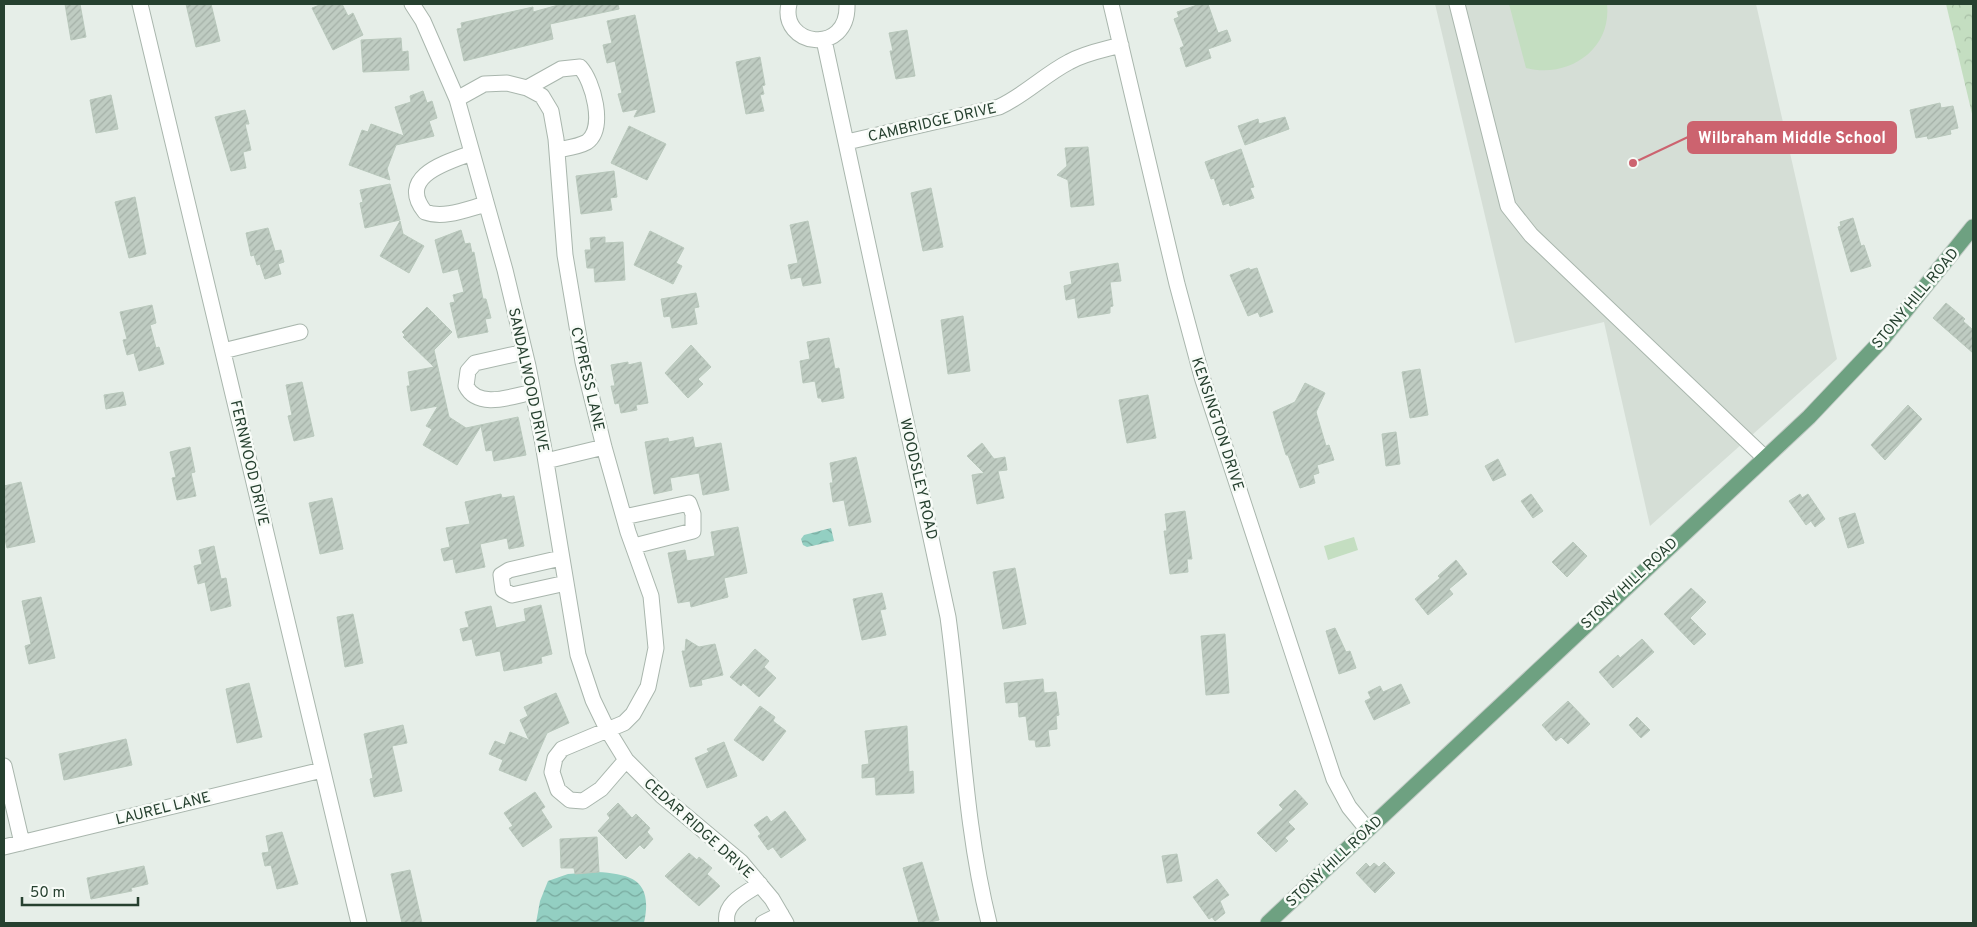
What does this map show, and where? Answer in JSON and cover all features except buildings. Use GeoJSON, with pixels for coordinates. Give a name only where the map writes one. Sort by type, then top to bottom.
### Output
{"type":"FeatureCollection","features":[{"type":"Feature","properties":{"kind":"main road","name":"STONY HILL ROAD"},"geometry":{"type":"LineString","coordinates":[[1268,923],[1764,457],[1809,417],[1882,341],[1973,228]]}},
{"type":"Feature","properties":{"kind":"street","name":"FERNWOOD DRIVE"},"geometry":{"type":"LineString","coordinates":[[140,4],[359,923]]}},
{"type":"Feature","properties":{"kind":"street","name":"SANDALWOOD DRIVE"},"geometry":{"type":"LineString","coordinates":[[412,4],[423,21],[457,98],[524,352],[546,461],[581,669],[607,729],[626,760]]}},
{"type":"Feature","properties":{"kind":"street"},"geometry":{"type":"LineString","coordinates":[[789,4],[790,22],[799,34],[812,40],[824,40],[834,36],[842,28],[847,17],[847,4]]}},
{"type":"Feature","properties":{"kind":"street","name":"KENSINGTON DRIVE"},"geometry":{"type":"LineString","coordinates":[[1111,4],[1181,300],[1202,377],[1334,779],[1349,807],[1367,829]]}},
{"type":"Feature","properties":{"kind":"street"},"geometry":{"type":"LineString","coordinates":[[1457,4],[1508,206],[1531,235],[1764,457]]}},
{"type":"Feature","properties":{"kind":"street","name":"WOODSLEY ROAD"},"geometry":{"type":"LineString","coordinates":[[824,40],[948,617],[958,695],[968,804],[989,923]]}},
{"type":"Feature","properties":{"kind":"street","name":"CAMBRIDGE DRIVE"},"geometry":{"type":"LineString","coordinates":[[847,142],[999,107],[1015,100],[1069,62],[1089,53],[1121,45]]}},
{"type":"Feature","properties":{"kind":"street"},"geometry":{"type":"LineString","coordinates":[[526,88],[561,69],[580,67],[587,75],[593,93],[596,120],[594,132],[588,141],[557,150]]}},
{"type":"Feature","properties":{"kind":"street","name":"CYPRESS LANE"},"geometry":{"type":"LineString","coordinates":[[457,98],[477,86],[491,83],[507,83],[526,88],[542,96],[551,111],[557,150],[561,220],[570,294],[583,362],[624,517],[654,608],[656,648],[654,666],[648,688],[633,714],[624,723],[607,729]]}},
{"type":"Feature","properties":{"kind":"street"},"geometry":{"type":"LineString","coordinates":[[472,153],[436,167],[421,179],[417,186],[418,199],[425,212],[432,215],[442,215],[486,204]]}},
{"type":"Feature","properties":{"kind":"street"},"geometry":{"type":"LineString","coordinates":[[223,351],[300,332]]}},
{"type":"Feature","properties":{"kind":"street"},"geometry":{"type":"LineString","coordinates":[[524,352],[475,363],[468,371],[466,386],[472,394],[485,400],[533,392]]}},
{"type":"Feature","properties":{"kind":"street"},"geometry":{"type":"LineString","coordinates":[[546,461],[604,447]]}},
{"type":"Feature","properties":{"kind":"street"},"geometry":{"type":"LineString","coordinates":[[624,517],[689,503],[693,514],[694,531],[634,546]]}},
{"type":"Feature","properties":{"kind":"street"},"geometry":{"type":"LineString","coordinates":[[562,558],[509,570],[501,575],[503,590],[512,595],[566,583]]}},
{"type":"Feature","properties":{"kind":"street"},"geometry":{"type":"LineString","coordinates":[[607,729],[562,749],[555,758],[552,772],[558,790],[570,800],[583,801],[601,789],[626,760]]}},
{"type":"Feature","properties":{"kind":"street","name":"CEDAR RIDGE DRIVE"},"geometry":{"type":"LineString","coordinates":[[626,760],[662,796],[724,846],[760,884],[783,919]]}},
{"type":"Feature","properties":{"kind":"street"},"geometry":{"type":"LineString","coordinates":[[4,766],[22,843]]}},
{"type":"Feature","properties":{"kind":"street","name":"LAUREL LANE"},"geometry":{"type":"LineString","coordinates":[[4,847],[322,770]]}},
{"type":"Feature","properties":{"kind":"street"},"geometry":{"type":"LineString","coordinates":[[727,923],[726,914],[735,900],[760,884]]}},
{"type":"Feature","properties":{"kind":"street"},"geometry":{"type":"LineString","coordinates":[[764,923],[783,919]]}},
{"type":"Feature","properties":{"kind":"shaded area"},"geometry":{"type":"Polygon","coordinates":[[[1435,4],[1756,4],[1837,359],[1650,526],[1604,322],[1515,343],[1435,4]]]}},
{"type":"Feature","properties":{"kind":"green space"},"geometry":{"type":"Polygon","coordinates":[[[1509,4],[1607,4],[1607,20],[1602,35],[1595,47],[1571,65],[1557,69],[1542,70],[1526,68],[1509,4]]]}},
{"type":"Feature","properties":{"kind":"green space"},"geometry":{"type":"Polygon","coordinates":[[[1946,4],[1973,4],[1973,118],[1946,4]]]}},
{"type":"Feature","properties":{"kind":"green space"},"geometry":{"type":"Polygon","coordinates":[[[1354,537],[1358,550],[1328,560],[1324,546],[1354,537]]]}},
{"type":"Feature","properties":{"kind":"water"},"geometry":{"type":"Polygon","coordinates":[[[831,528],[834,541],[807,547],[803,545],[801,539],[804,535],[831,528]]]}},
{"type":"Feature","properties":{"kind":"water"},"geometry":{"type":"Polygon","coordinates":[[[597,872],[621,875],[637,882],[643,889],[646,898],[644,923],[536,923],[540,901],[548,881],[568,874],[597,872]]]}},
{"type":"Feature","properties":{"kind":"place","name":"Wilbraham Middle School"},"geometry":{"type":"Point","coordinates":[1633,163]}}]}
